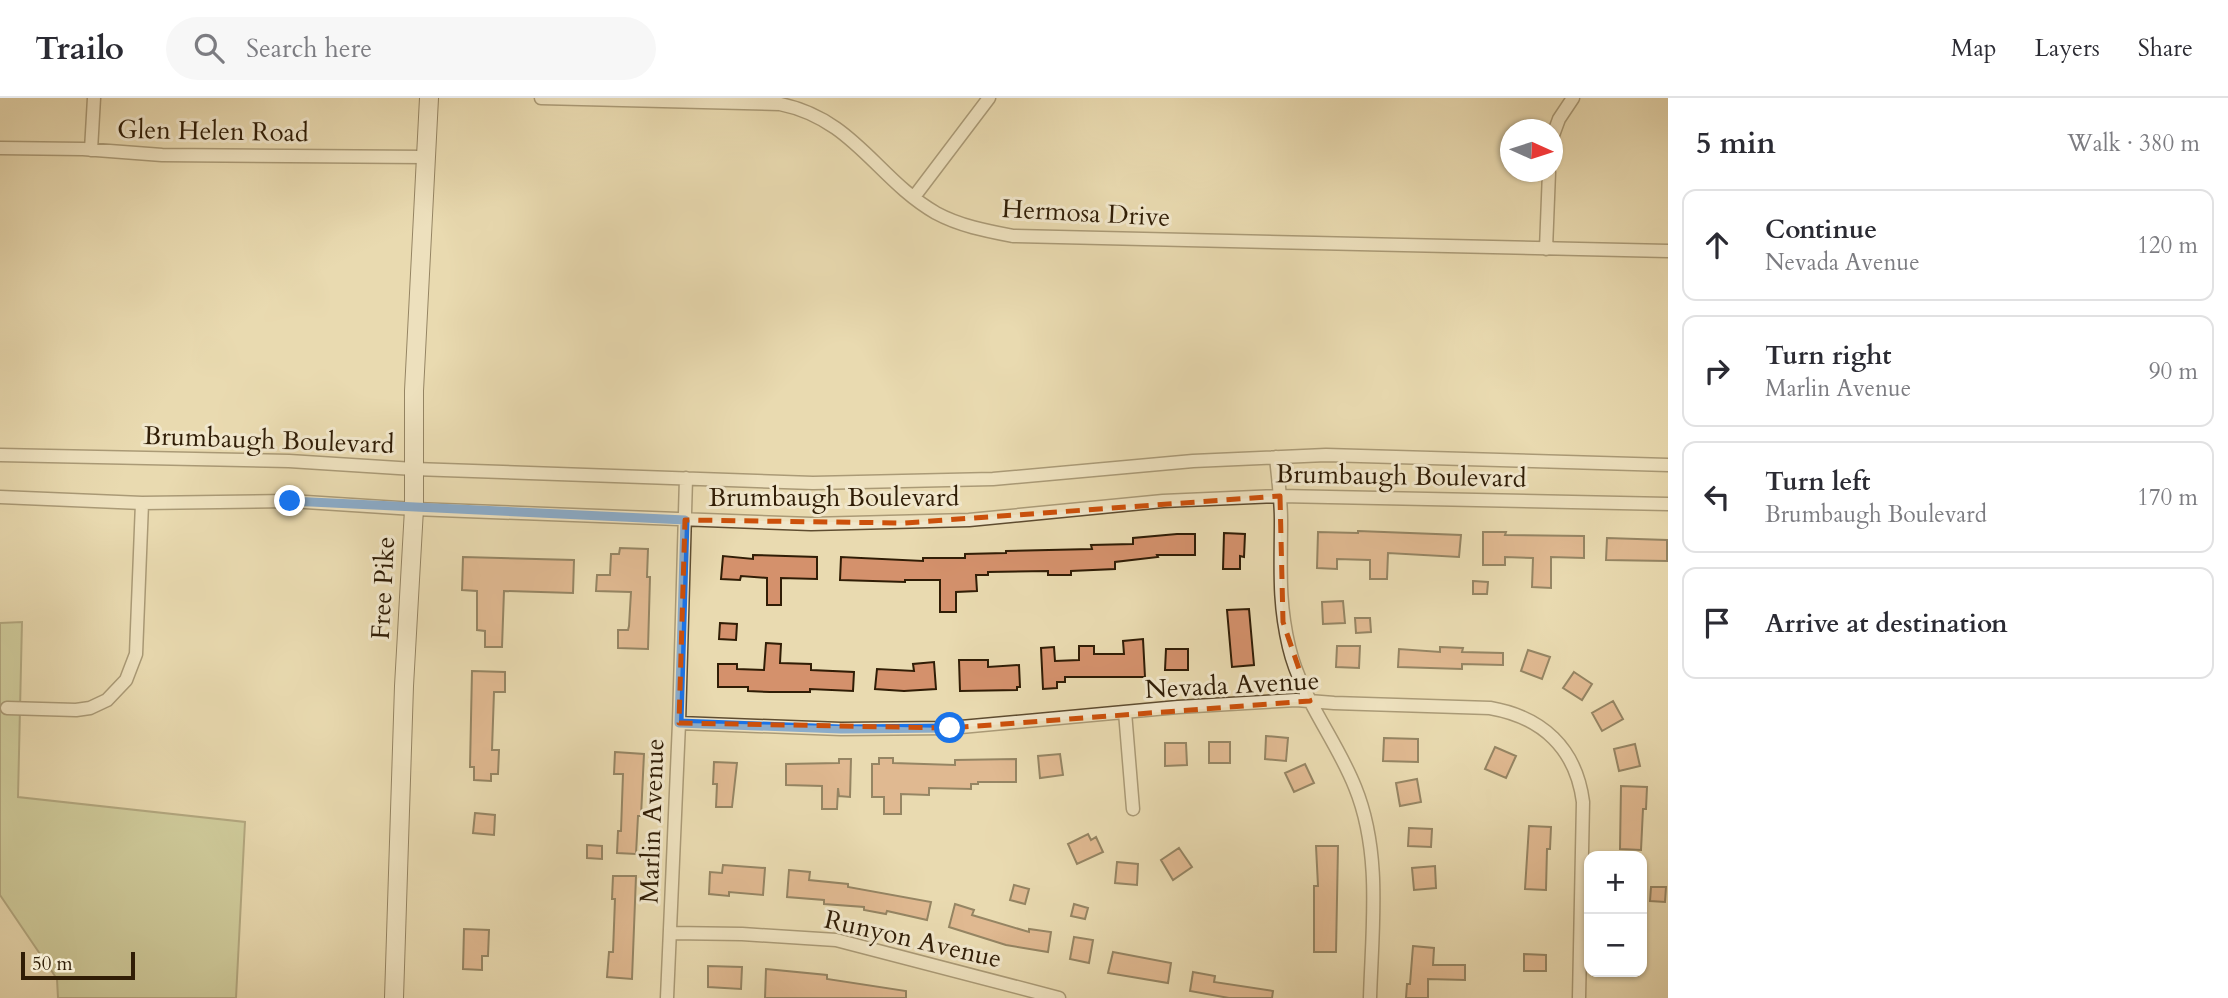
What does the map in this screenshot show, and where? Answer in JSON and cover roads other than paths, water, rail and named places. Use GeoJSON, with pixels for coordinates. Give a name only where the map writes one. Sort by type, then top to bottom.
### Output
{"type":"FeatureCollection","features":[{"type":"Feature","properties":{"kind":"main road","name":"Free Pike"},"geometry":{"type":"LineString","coordinates":[[394,998],[404,686],[414,509],[414,391],[429,98]]}},
{"type":"Feature","properties":{"kind":"street"},"geometry":{"type":"LineString","coordinates":[[91,150],[94,98]]}},
{"type":"Feature","properties":{"kind":"street","name":"Hermosa Drive"},"geometry":{"type":"LineString","coordinates":[[541,98],[799,103],[853,139],[887,174],[936,212],[977,229],[1013,236],[1668,251]]}},
{"type":"Feature","properties":{"kind":"street"},"geometry":{"type":"LineString","coordinates":[[914,197],[989,98]]}},
{"type":"Feature","properties":{"kind":"street"},"geometry":{"type":"LineString","coordinates":[[1559,119],[1573,98]]}},
{"type":"Feature","properties":{"kind":"street","name":"Glen Helen Road"},"geometry":{"type":"LineString","coordinates":[[0,148],[162,155],[426,157]]}},
{"type":"Feature","properties":{"kind":"street"},"geometry":{"type":"LineString","coordinates":[[1546,248],[1549,182]]}},
{"type":"Feature","properties":{"kind":"street","name":"Brumbaugh Boulevard"},"geometry":{"type":"LineString","coordinates":[[0,455],[289,461],[414,469],[813,483],[993,479],[1192,461],[1326,456],[1668,466]]}},
{"type":"Feature","properties":{"kind":"street"},"geometry":{"type":"LineString","coordinates":[[1276,457],[1280,496],[1279,578],[1283,622],[1290,652],[1310,701],[1355,786],[1370,845],[1373,876],[1370,998]]}},
{"type":"Feature","properties":{"kind":"street","name":"Marlin Avenue"},"geometry":{"type":"LineString","coordinates":[[667,998],[686,478]]}},
{"type":"Feature","properties":{"kind":"street","name":"Brumbaugh Boulevard"},"geometry":{"type":"LineString","coordinates":[[0,497],[142,503],[290,501],[414,509],[811,524],[969,520],[1163,501],[1280,496],[1668,504]]}},
{"type":"Feature","properties":{"kind":"street"},"geometry":{"type":"LineString","coordinates":[[7,708],[90,708],[107,700],[126,680],[136,654],[142,503]]}},
{"type":"Feature","properties":{"kind":"street","name":"Nevada Avenue"},"geometry":{"type":"LineString","coordinates":[[679,723],[841,729],[950,728],[1276,700],[1490,708],[1522,716],[1552,736],[1565,751],[1576,771],[1583,802],[1579,998]]}},
{"type":"Feature","properties":{"kind":"street"},"geometry":{"type":"LineString","coordinates":[[1125,712],[1133,809]]}},
{"type":"Feature","properties":{"kind":"street","name":"Runyon Avenue"},"geometry":{"type":"LineString","coordinates":[[671,933],[752,934],[836,940],[1059,998]]}}]}
